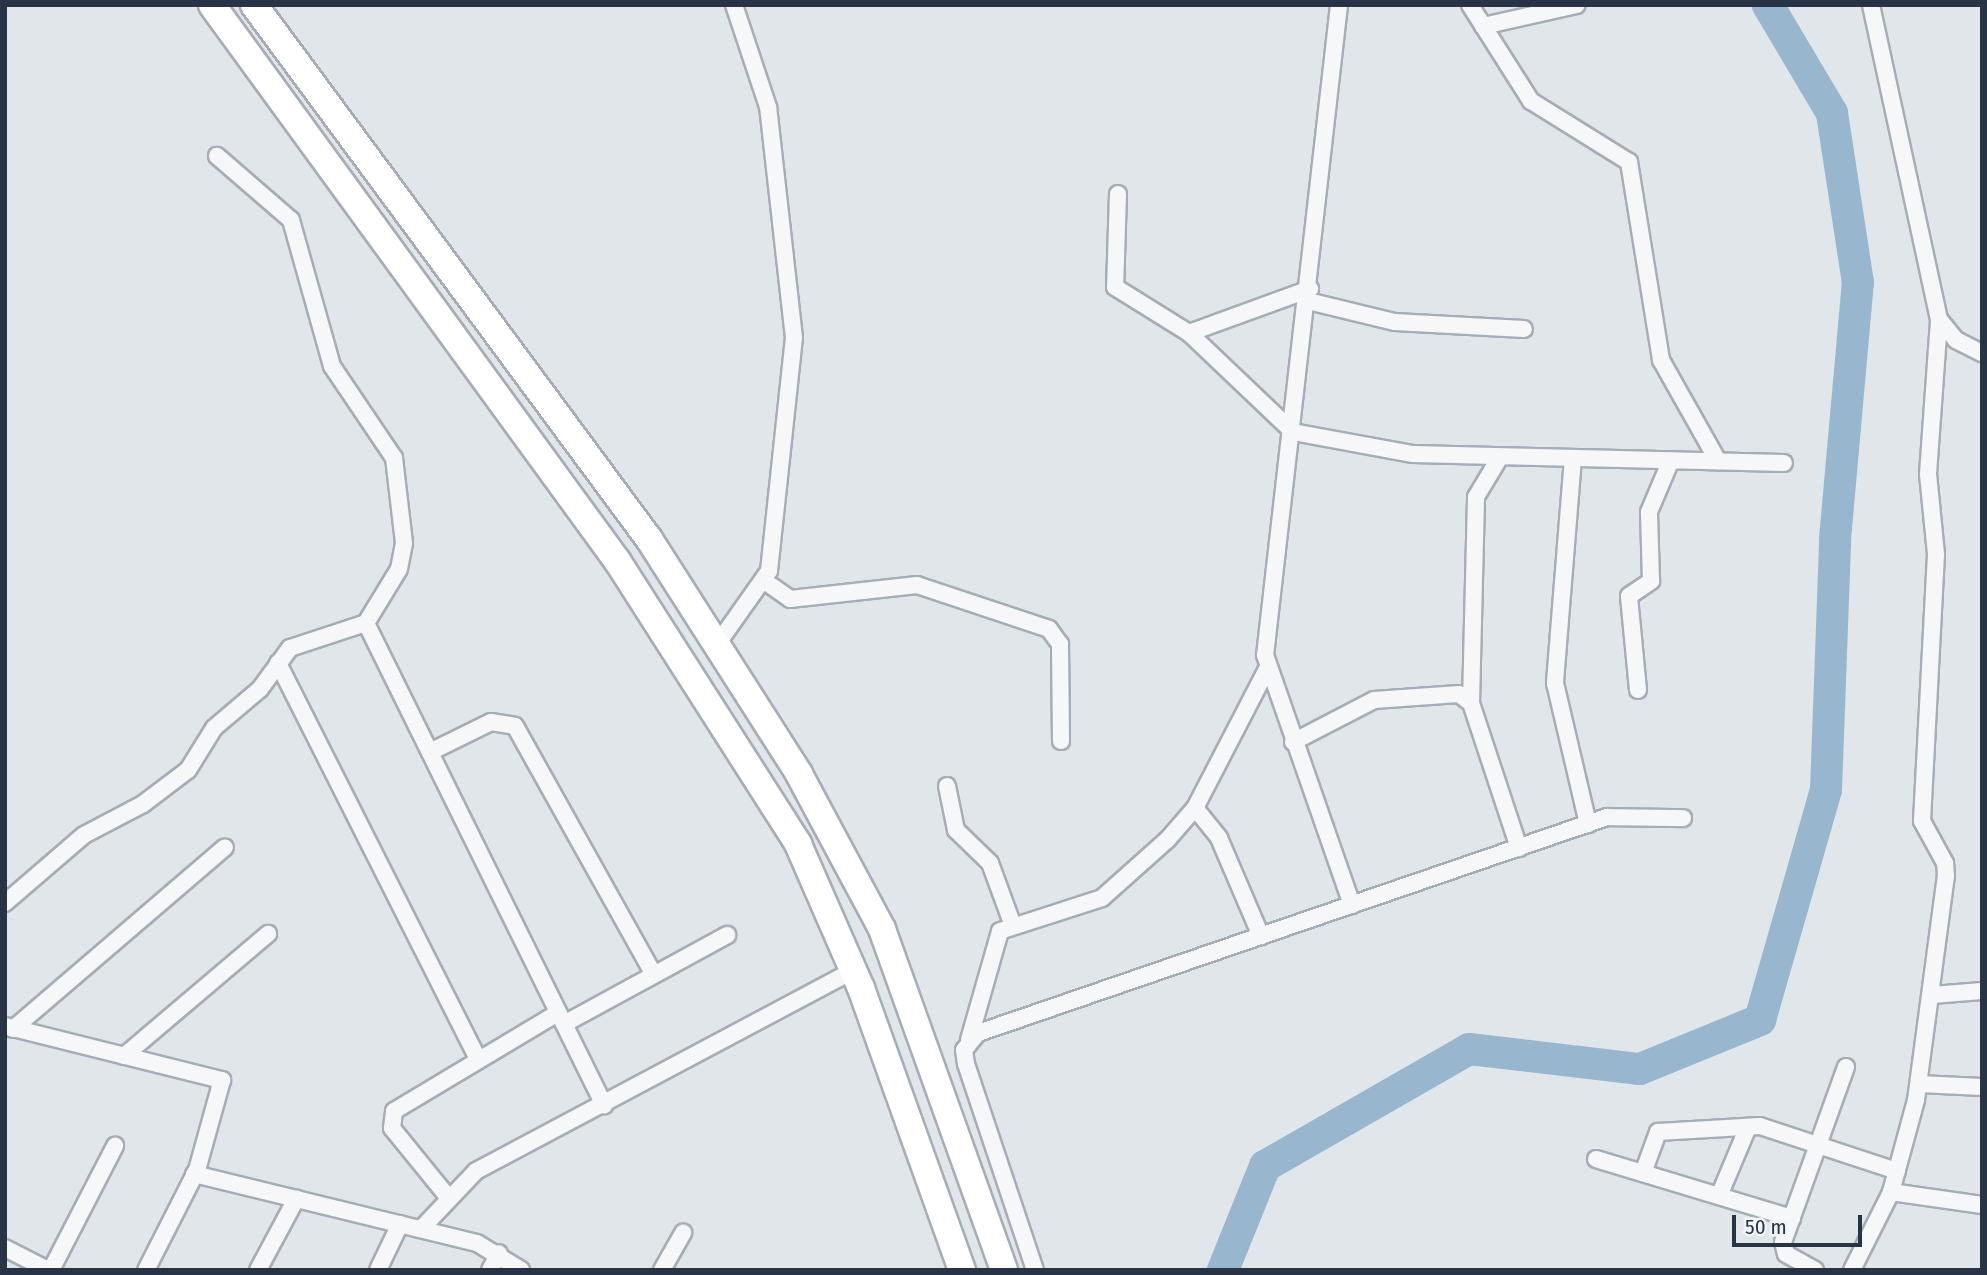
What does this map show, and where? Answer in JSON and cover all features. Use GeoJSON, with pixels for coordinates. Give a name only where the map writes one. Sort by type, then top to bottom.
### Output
{"type":"FeatureCollection","features":[{"type":"Feature","properties":{"kind":"highway"},"geometry":{"type":"LineString","coordinates":[[212,5],[618,562],[798,844],[854,970],[962,1270]]}},
{"type":"Feature","properties":{"kind":"highway"},"geometry":{"type":"LineString","coordinates":[[254,5],[649,539],[718,643],[882,929],[1004,1270]]}},
{"type":"Feature","properties":{"kind":"street"},"geometry":{"type":"LineString","coordinates":[[718,643],[763,580],[772,558],[794,338],[768,107],[734,5]]}},
{"type":"Feature","properties":{"kind":"street"},"geometry":{"type":"LineString","coordinates":[[1035,1270],[965,1063],[969,1040],[993,942],[1012,923],[1102,898],[1195,808],[1267,669],[1339,5]]}},
{"type":"Feature","properties":{"kind":"street"},"geometry":{"type":"LineString","coordinates":[[1470,5],[1542,112],[1629,162],[1661,360],[1718,461]]}},
{"type":"Feature","properties":{"kind":"street"},"geometry":{"type":"LineString","coordinates":[[1483,26],[1577,5]]}},
{"type":"Feature","properties":{"kind":"street"},"geometry":{"type":"LineString","coordinates":[[1852,1270],[1891,1192],[1919,1084],[1946,876],[1945,863],[1922,821],[1937,554],[1928,474],[1939,319],[1871,5]]}},
{"type":"Feature","properties":{"kind":"street"},"geometry":{"type":"LineString","coordinates":[[5,903],[84,835],[143,804],[188,770],[214,728],[260,689],[278,663],[296,644],[366,623],[403,556],[394,458],[332,366],[291,220],[217,156]]}},
{"type":"Feature","properties":{"kind":"street"},"geometry":{"type":"LineString","coordinates":[[1118,194],[1115,287],[1189,333],[1293,432],[1413,454],[1784,463]]}},
{"type":"Feature","properties":{"kind":"street"},"geometry":{"type":"LineString","coordinates":[[1189,333],[1309,295],[1395,322],[1524,330]]}},
{"type":"Feature","properties":{"kind":"street"},"geometry":{"type":"LineString","coordinates":[[1939,319],[1956,340],[1982,353]]}},
{"type":"Feature","properties":{"kind":"street"},"geometry":{"type":"LineString","coordinates":[[1500,457],[1476,496],[1471,703],[1519,848]]}},
{"type":"Feature","properties":{"kind":"street"},"geometry":{"type":"LineString","coordinates":[[1573,458],[1555,683],[1588,824]]}},
{"type":"Feature","properties":{"kind":"street"},"geometry":{"type":"LineString","coordinates":[[1638,690],[1629,596],[1651,582],[1649,512],[1671,460]]}},
{"type":"Feature","properties":{"kind":"street"},"geometry":{"type":"LineString","coordinates":[[763,580],[790,599],[917,585],[1049,629],[1060,644],[1061,741]]}},
{"type":"Feature","properties":{"kind":"street"},"geometry":{"type":"LineString","coordinates":[[366,623],[604,1105]]}},
{"type":"Feature","properties":{"kind":"street"},"geometry":{"type":"LineString","coordinates":[[278,663],[478,1059]]}},
{"type":"Feature","properties":{"kind":"street"},"geometry":{"type":"LineString","coordinates":[[1267,669],[1352,905]]}},
{"type":"Feature","properties":{"kind":"street"},"geometry":{"type":"LineString","coordinates":[[1293,742],[1374,700],[1449,692],[1471,703]]}},
{"type":"Feature","properties":{"kind":"street"},"geometry":{"type":"LineString","coordinates":[[430,752],[491,722],[516,726],[654,975]]}},
{"type":"Feature","properties":{"kind":"street"},"geometry":{"type":"LineString","coordinates":[[947,786],[956,830],[990,863],[1012,923]]}},
{"type":"Feature","properties":{"kind":"street"},"geometry":{"type":"LineString","coordinates":[[1195,808],[1219,838],[1261,936]]}},
{"type":"Feature","properties":{"kind":"street"},"geometry":{"type":"LineString","coordinates":[[969,1040],[1588,824],[1626,813],[1683,818]]}},
{"type":"Feature","properties":{"kind":"street"},"geometry":{"type":"LineString","coordinates":[[9,1028],[225,847]]}},
{"type":"Feature","properties":{"kind":"street"},"geometry":{"type":"LineString","coordinates":[[124,1056],[268,934]]}},
{"type":"Feature","properties":{"kind":"street"},"geometry":{"type":"LineString","coordinates":[[448,1197],[390,1120],[400,1104],[478,1059],[654,975],[727,935]]}},
{"type":"Feature","properties":{"kind":"street"},"geometry":{"type":"LineString","coordinates":[[421,1229],[448,1197],[477,1171],[854,970]]}},
{"type":"Feature","properties":{"kind":"street"},"geometry":{"type":"LineString","coordinates":[[1932,995],[1982,991]]}},
{"type":"Feature","properties":{"kind":"street"},"geometry":{"type":"LineString","coordinates":[[9,1028],[222,1080],[194,1174],[146,1270]]}},
{"type":"Feature","properties":{"kind":"street"},"geometry":{"type":"LineString","coordinates":[[1815,1270],[1783,1249],[1846,1067]]}},
{"type":"Feature","properties":{"kind":"street"},"geometry":{"type":"LineString","coordinates":[[1919,1084],[1982,1087]]}},
{"type":"Feature","properties":{"kind":"street"},"geometry":{"type":"LineString","coordinates":[[1643,1173],[1658,1132],[1748,1126],[1772,1128],[1897,1171]]}},
{"type":"Feature","properties":{"kind":"street"},"geometry":{"type":"LineString","coordinates":[[1719,1196],[1748,1126]]}},
{"type":"Feature","properties":{"kind":"street"},"geometry":{"type":"LineString","coordinates":[[5,1248],[49,1270],[115,1146]]}},
{"type":"Feature","properties":{"kind":"street"},"geometry":{"type":"LineString","coordinates":[[1596,1158],[1792,1218]]}},
{"type":"Feature","properties":{"kind":"street"},"geometry":{"type":"LineString","coordinates":[[194,1174],[421,1229],[499,1253],[520,1270]]}},
{"type":"Feature","properties":{"kind":"street"},"geometry":{"type":"LineString","coordinates":[[1891,1192],[1982,1205]]}},
{"type":"Feature","properties":{"kind":"street"},"geometry":{"type":"LineString","coordinates":[[258,1270],[296,1199]]}},
{"type":"Feature","properties":{"kind":"street"},"geometry":{"type":"LineString","coordinates":[[378,1270],[400,1224]]}},
{"type":"Feature","properties":{"kind":"street"},"geometry":{"type":"LineString","coordinates":[[662,1270],[683,1233]]}},
{"type":"Feature","properties":{"kind":"street"},"geometry":{"type":"LineString","coordinates":[[491,1270],[499,1253]]}},
{"type":"Feature","properties":{"kind":"waterway"},"geometry":{"type":"LineString","coordinates":[[1223,1270],[1265,1166],[1469,1049],[1640,1069],[1760,1020],[1826,790],[1835,539],[1858,283],[1832,113],[1768,5]]}}]}
